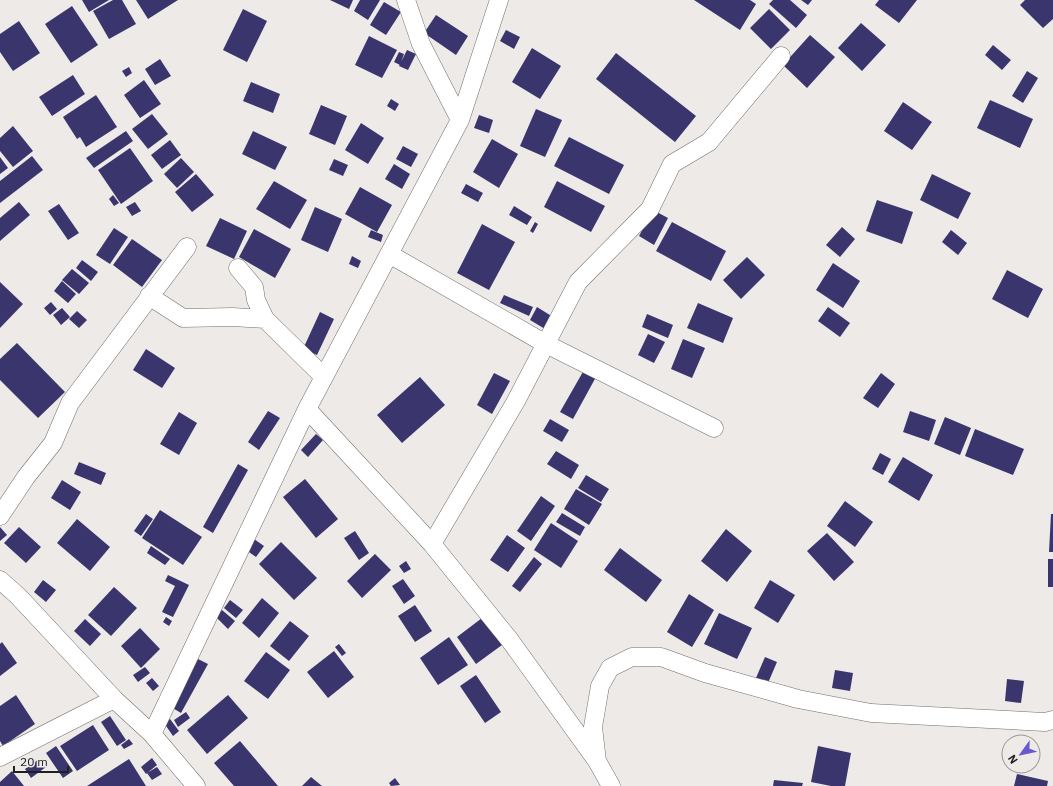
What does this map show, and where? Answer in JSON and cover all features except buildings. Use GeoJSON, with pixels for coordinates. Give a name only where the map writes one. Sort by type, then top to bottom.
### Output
{"type":"FeatureCollection","features":[{"type":"Feature","properties":{"kind":"street"},"geometry":{"type":"LineString","coordinates":[[406,0],[421,44],[460,120]]}},
{"type":"Feature","properties":{"kind":"street"},"geometry":{"type":"LineString","coordinates":[[152,734],[307,409],[460,120],[499,0]]}},
{"type":"Feature","properties":{"kind":"street"},"geometry":{"type":"LineString","coordinates":[[432,544],[516,401],[578,282],[650,209],[672,164],[709,142],[781,56]]}},
{"type":"Feature","properties":{"kind":"street"},"geometry":{"type":"LineString","coordinates":[[0,516],[26,477],[53,443],[70,403],[187,247]]}},
{"type":"Feature","properties":{"kind":"street"},"geometry":{"type":"LineString","coordinates":[[389,254],[546,344],[714,428]]}},
{"type":"Feature","properties":{"kind":"street"},"geometry":{"type":"LineString","coordinates":[[238,268],[254,287],[256,300],[265,319],[324,377]]}},
{"type":"Feature","properties":{"kind":"street"},"geometry":{"type":"LineString","coordinates":[[149,296],[183,318],[233,317],[265,319]]}},
{"type":"Feature","properties":{"kind":"street"},"geometry":{"type":"LineString","coordinates":[[307,409],[432,544],[509,639],[597,761],[611,786]]}},
{"type":"Feature","properties":{"kind":"street"},"geometry":{"type":"LineString","coordinates":[[0,580],[18,596],[114,699],[152,734],[196,786]]}},
{"type":"Feature","properties":{"kind":"street"},"geometry":{"type":"LineString","coordinates":[[597,761],[593,727],[600,686],[610,668],[632,657],[661,656],[705,673],[798,699],[871,713],[1044,722],[1053,720]]}},
{"type":"Feature","properties":{"kind":"street"},"geometry":{"type":"LineString","coordinates":[[0,757],[114,699]]}}]}
